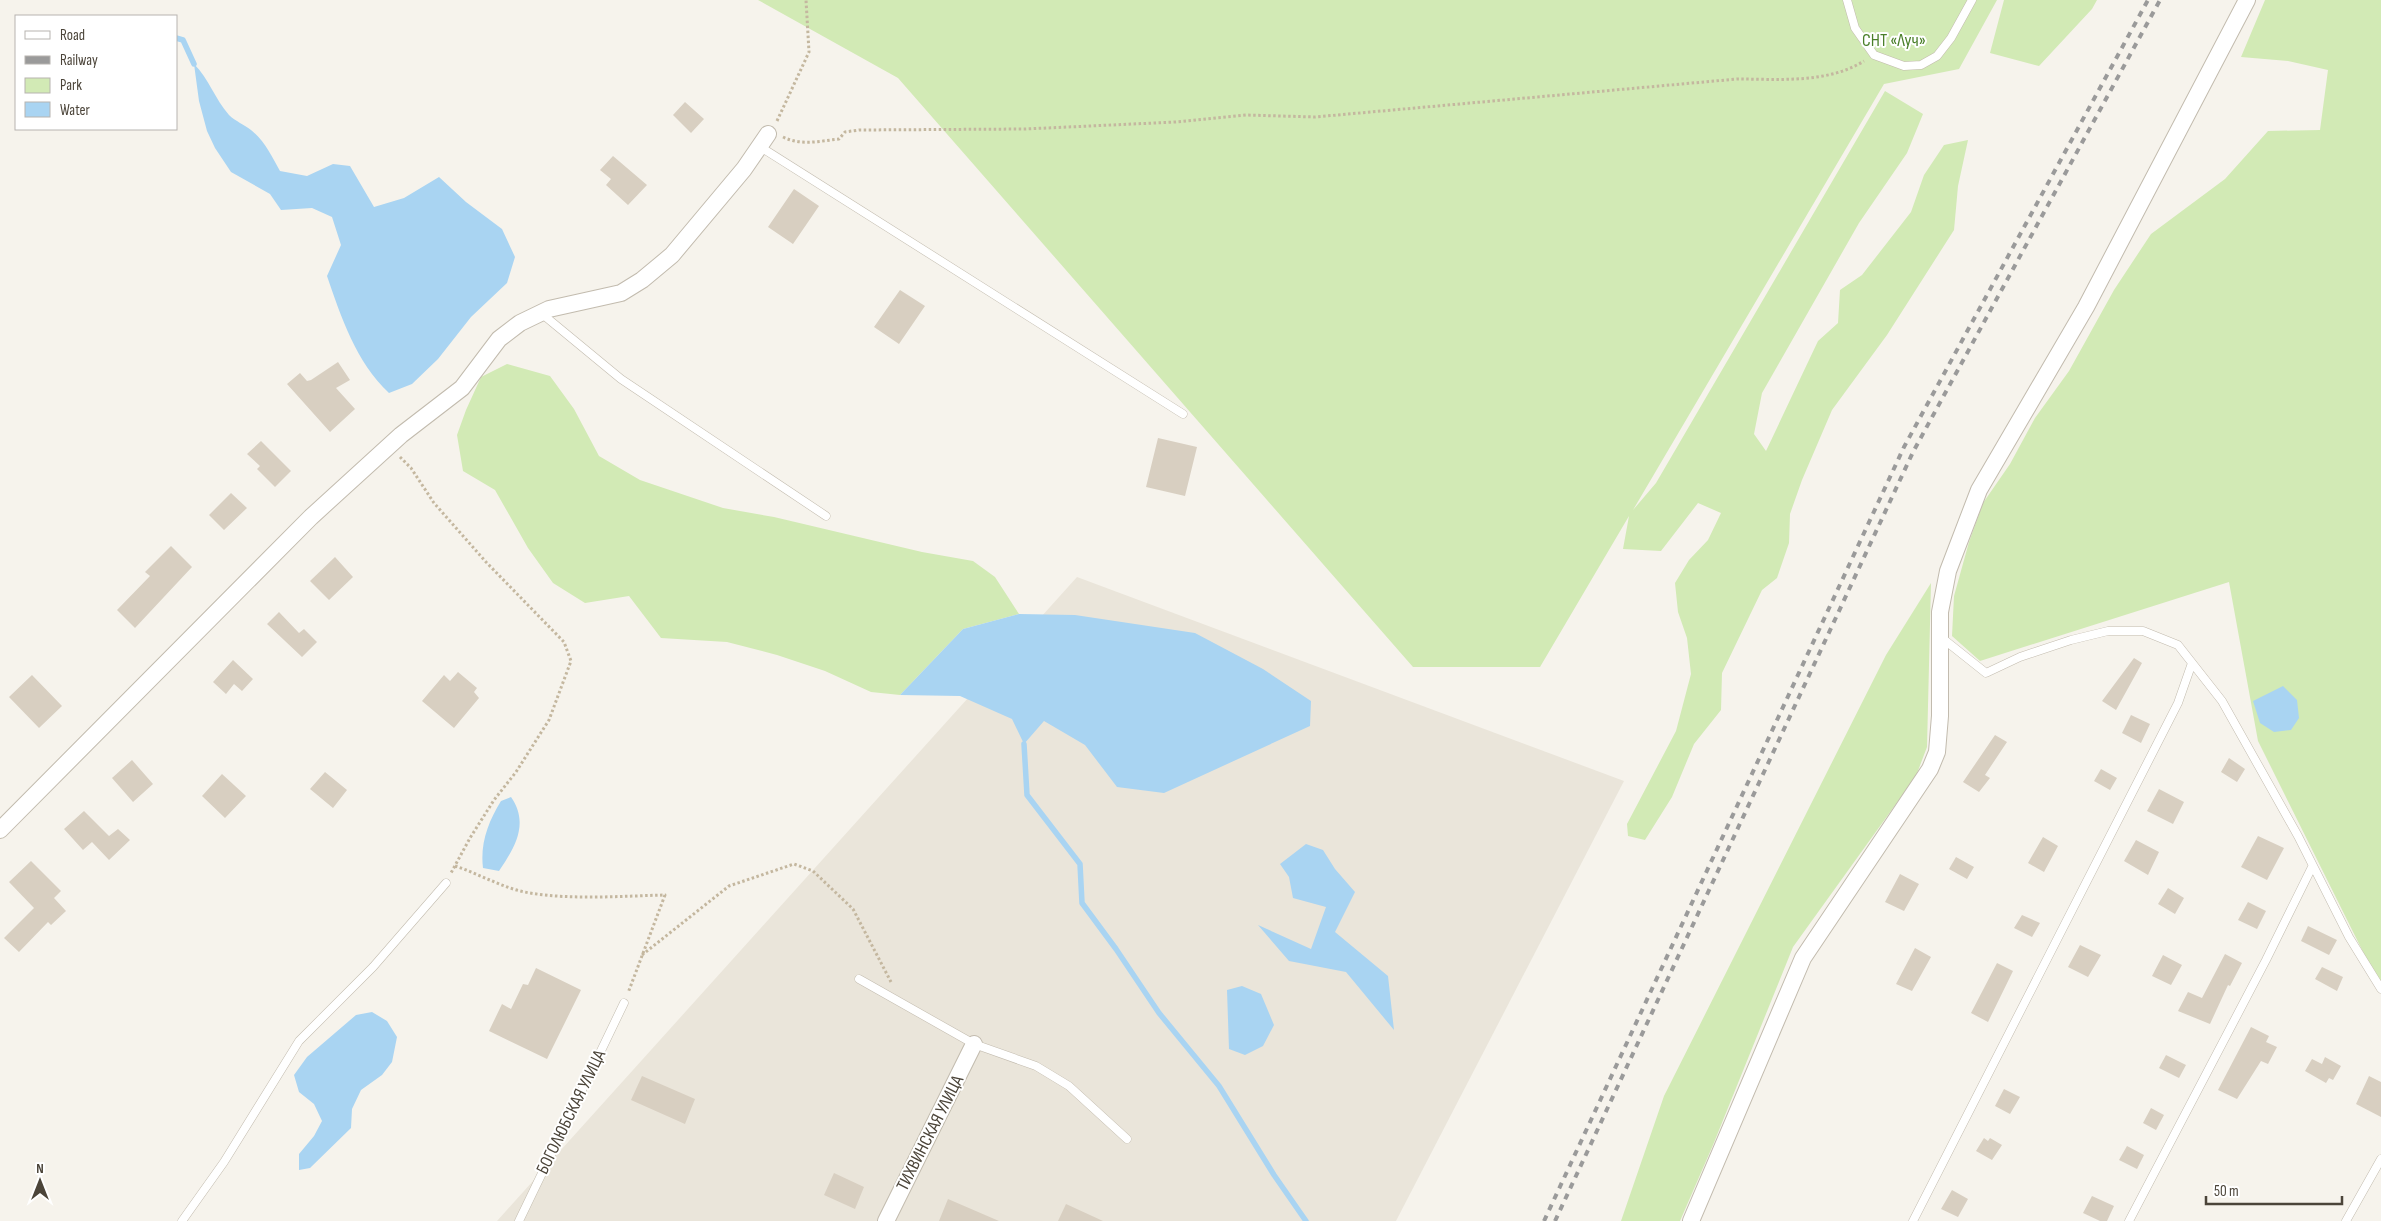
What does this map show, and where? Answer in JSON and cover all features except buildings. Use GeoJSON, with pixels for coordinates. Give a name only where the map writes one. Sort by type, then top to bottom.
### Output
{"type":"FeatureCollection","features":[{"type":"Feature","properties":{"kind":"street"},"geometry":{"type":"LineString","coordinates":[[1691,1221],[1803,958],[1930,769],[1937,752],[1940,612],[1948,571],[1979,490],[2086,307],[2247,0]]}},
{"type":"Feature","properties":{"kind":"street"},"geometry":{"type":"LineString","coordinates":[[0,830],[311,517],[390,446],[462,388],[498,339],[520,323],[549,309],[621,293],[642,280],[672,255],[744,169],[767,136]]}},
{"type":"Feature","properties":{"kind":"street","name":"ТИХВИНСКАЯ УЛИЦА"},"geometry":{"type":"LineString","coordinates":[[886,1221],[974,1044]]}},
{"type":"Feature","properties":{"kind":"lane"},"geometry":{"type":"LineString","coordinates":[[1847,0],[1855,28],[1874,56],[1904,66],[1922,66],[1937,56],[1951,38],[1972,0]]}},
{"type":"Feature","properties":{"kind":"lane"},"geometry":{"type":"LineString","coordinates":[[767,136],[1184,414]]}},
{"type":"Feature","properties":{"kind":"lane"},"geometry":{"type":"LineString","coordinates":[[542,313],[621,379],[826,516]]}},
{"type":"Feature","properties":{"kind":"lane"},"geometry":{"type":"LineString","coordinates":[[1940,637],[1986,673],[2020,657],[2071,640],[2108,631],[2143,631],[2178,645],[2222,701],[2298,836],[2349,937],[2381,989]]}},
{"type":"Feature","properties":{"kind":"lane"},"geometry":{"type":"LineString","coordinates":[[1913,1221],[2178,703],[2192,663]]}},
{"type":"Feature","properties":{"kind":"lane"},"geometry":{"type":"LineString","coordinates":[[2129,1221],[2312,867]]}},
{"type":"Feature","properties":{"kind":"lane"},"geometry":{"type":"LineString","coordinates":[[182,1221],[224,1162],[300,1041],[373,967],[446,883]]}},
{"type":"Feature","properties":{"kind":"lane"},"geometry":{"type":"LineString","coordinates":[[859,979],[974,1044],[1036,1066],[1069,1086],[1127,1139]]}},
{"type":"Feature","properties":{"kind":"lane","name":"БОГОЛЮБСКАЯ УЛИЦА"},"geometry":{"type":"LineString","coordinates":[[519,1221],[624,1003]]}},
{"type":"Feature","properties":{"kind":"lane"},"geometry":{"type":"LineString","coordinates":[[2346,1221],[2381,1159]]}},
{"type":"Feature","properties":{"kind":"path"},"geometry":{"type":"LineString","coordinates":[[806,0],[809,52],[767,136],[817,142],[839,139],[845,132],[859,130],[1025,129],[1176,122],[1246,115],[1315,118],[1737,79],[1800,78],[1830,75],[1860,64],[1874,56]]}},
{"type":"Feature","properties":{"kind":"path"},"geometry":{"type":"LineString","coordinates":[[390,446],[411,468],[434,503],[486,562],[564,642],[571,661],[549,720],[516,772],[489,807],[446,883]]}},
{"type":"Feature","properties":{"kind":"path"},"geometry":{"type":"LineString","coordinates":[[642,955],[729,886],[794,864],[813,870],[852,910],[896,988]]}},
{"type":"Feature","properties":{"kind":"path"},"geometry":{"type":"LineString","coordinates":[[455,866],[512,889],[531,894],[664,896],[624,1003]]}},
{"type":"Feature","properties":{"kind":"shaded area"},"geometry":{"type":"Polygon","coordinates":[[[1077,577],[1624,781],[1396,1221],[497,1221],[1077,577]]]}},
{"type":"Feature","properties":{"kind":"green space","name":"СНТ «Луч»"},"geometry":{"type":"Polygon","coordinates":[[[758,0],[1997,0],[1959,69],[1884,84],[1633,510],[1656,483],[1885,91],[1923,114],[1907,153],[1859,223],[1762,393],[1754,434],[1766,451],[1818,341],[1838,323],[1840,290],[1862,275],[1911,212],[1924,175],[1944,145],[1968,140],[1958,186],[1954,230],[1887,335],[1832,410],[1802,480],[1790,514],[1789,543],[1777,578],[1762,590],[1722,673],[1721,710],[1694,744],[1672,797],[1645,840],[1628,836],[1627,824],[1676,731],[1691,674],[1687,638],[1678,612],[1675,583],[1689,560],[1708,540],[1721,513],[1698,503],[1661,551],[1623,549],[1629,516],[1540,667],[1413,667],[898,78],[758,0]]]}},
{"type":"Feature","properties":{"kind":"green space"},"geometry":{"type":"Polygon","coordinates":[[[2004,0],[2097,0],[2092,9],[2039,66],[1990,53],[2004,0]]]}},
{"type":"Feature","properties":{"kind":"green space"},"geometry":{"type":"Polygon","coordinates":[[[2265,0],[2381,0],[2381,988],[2258,741],[2229,582],[1980,661],[1952,636],[1954,596],[1969,542],[1983,503],[2010,464],[2035,418],[2069,371],[2114,290],[2151,234],[2225,179],[2268,131],[2320,130],[2328,70],[2288,61],[2241,57],[2265,0]]]}},
{"type":"Feature","properties":{"kind":"green space"},"geometry":{"type":"Polygon","coordinates":[[[507,364],[550,376],[574,409],[599,456],[640,480],[723,508],[774,517],[922,552],[973,561],[995,577],[1019,614],[963,629],[900,695],[871,692],[825,671],[777,655],[727,642],[661,638],[629,596],[585,603],[553,583],[528,548],[495,490],[463,471],[457,435],[466,410],[481,377],[507,364]]]}},
{"type":"Feature","properties":{"kind":"green space"},"geometry":{"type":"Polygon","coordinates":[[[1931,583],[1927,747],[1916,776],[1793,947],[1713,1145],[1680,1221],[1621,1221],[1664,1096],[1886,655],[1931,583]]]}},
{"type":"Feature","properties":{"kind":"water"},"geometry":{"type":"Polygon","coordinates":[[[194,64],[229,115],[251,130],[260,139],[280,171],[307,176],[333,164],[350,166],[374,207],[404,198],[439,177],[466,202],[502,229],[515,257],[507,283],[471,317],[438,359],[412,384],[389,393],[367,367],[351,338],[327,276],[341,245],[332,217],[312,208],[281,210],[270,194],[231,172],[215,148],[207,131],[199,101],[194,64]]]}},
{"type":"Feature","properties":{"kind":"water"},"geometry":{"type":"Polygon","coordinates":[[[1019,614],[1075,615],[1195,633],[1263,669],[1311,701],[1310,726],[1164,793],[1117,787],[1085,745],[1044,721],[1024,744],[1012,719],[960,696],[900,695],[963,629],[1019,614]]]}},
{"type":"Feature","properties":{"kind":"water"},"geometry":{"type":"Polygon","coordinates":[[[2283,686],[2297,700],[2299,718],[2291,730],[2274,732],[2260,723],[2253,701],[2283,686]]]}},
{"type":"Feature","properties":{"kind":"water"},"geometry":{"type":"Polygon","coordinates":[[[511,797],[519,816],[520,825],[515,843],[499,871],[483,868],[484,842],[492,817],[501,801],[511,797]]]}},
{"type":"Feature","properties":{"kind":"water"},"geometry":{"type":"Polygon","coordinates":[[[1306,844],[1323,850],[1335,869],[1355,892],[1335,932],[1388,976],[1394,1030],[1346,972],[1289,961],[1258,925],[1311,949],[1326,907],[1293,898],[1289,877],[1280,864],[1306,844]]]}},
{"type":"Feature","properties":{"kind":"water"},"geometry":{"type":"Polygon","coordinates":[[[1242,986],[1261,994],[1274,1025],[1263,1046],[1245,1055],[1229,1049],[1227,990],[1242,986]]]}},
{"type":"Feature","properties":{"kind":"water"},"geometry":{"type":"Polygon","coordinates":[[[372,1012],[387,1021],[397,1037],[392,1062],[382,1075],[361,1090],[352,1109],[351,1128],[310,1168],[299,1170],[299,1154],[314,1136],[322,1121],[314,1104],[299,1092],[294,1075],[307,1057],[356,1015],[372,1012]]]}},
{"type":"Feature","properties":{"kind":"waterway"},"geometry":{"type":"LineString","coordinates":[[178,39],[183,40],[194,64]]}},
{"type":"Feature","properties":{"kind":"waterway"},"geometry":{"type":"LineString","coordinates":[[1024,744],[1027,795],[1080,864],[1082,903],[1159,1013],[1219,1086],[1274,1175],[1306,1221]]}},
{"type":"Feature","properties":{"kind":"railway"},"geometry":{"type":"LineString","coordinates":[[1544,1221],[1904,447],[2148,0]]}},
{"type":"Feature","properties":{"kind":"railway"},"geometry":{"type":"LineString","coordinates":[[1555,1221],[1913,452],[2160,0]]}}]}
